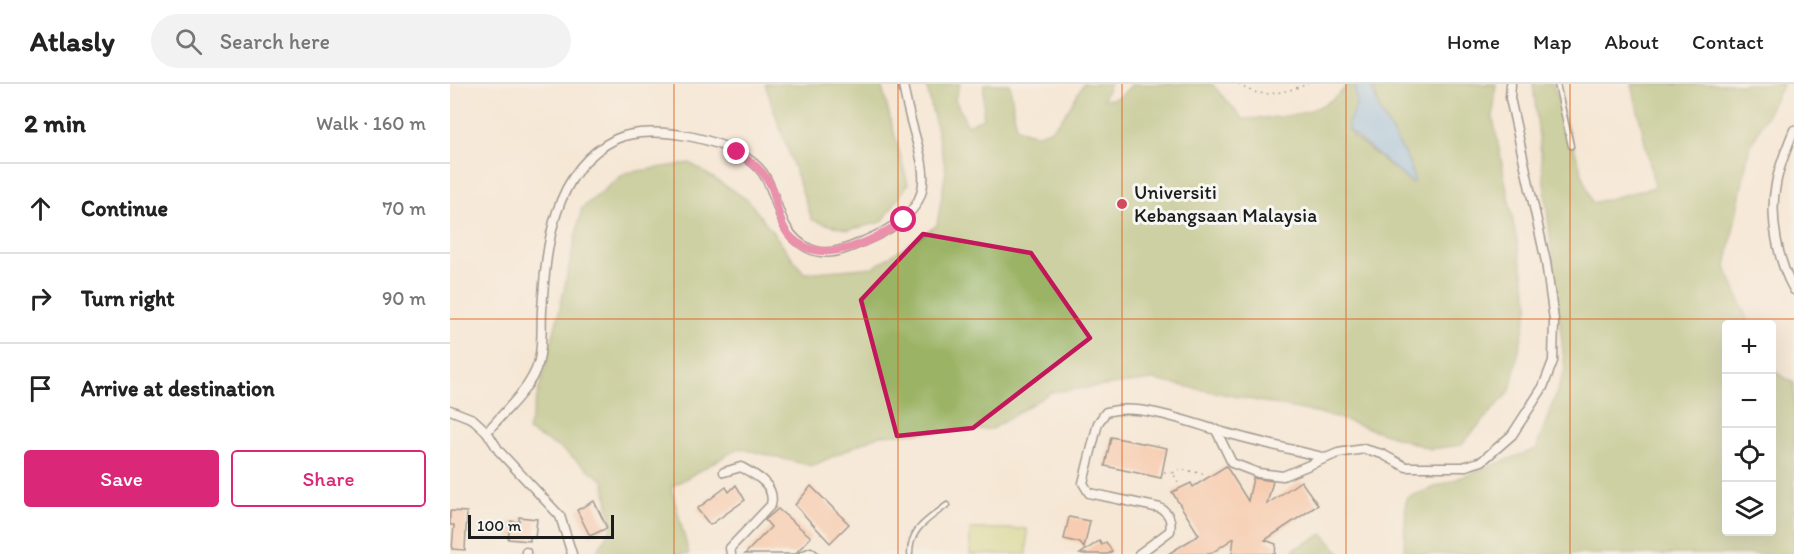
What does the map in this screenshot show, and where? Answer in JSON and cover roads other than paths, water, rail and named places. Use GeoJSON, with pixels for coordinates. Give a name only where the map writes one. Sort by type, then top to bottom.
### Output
{"type":"FeatureCollection","features":[{"type":"Feature","properties":{"kind":"street"},"geometry":{"type":"LineString","coordinates":[[487,432],[528,387],[538,362],[548,250],[553,222],[560,200],[590,158],[616,139],[645,132],[665,132],[737,152],[761,170],[772,187],[780,217],[790,236],[810,249],[835,252],[891,230],[904,220],[917,205],[924,189],[924,167],[907,111],[903,84]]}},
{"type":"Feature","properties":{"kind":"street"},"geometry":{"type":"LineString","coordinates":[[1216,430],[1232,464],[1258,473],[1283,476],[1326,458],[1364,449],[1382,454],[1406,467],[1463,467],[1482,460],[1512,435],[1543,387],[1553,361],[1554,320],[1545,262],[1510,98],[1511,84]]}},
{"type":"Feature","properties":{"kind":"street"},"geometry":{"type":"LineString","coordinates":[[1794,130],[1776,185],[1775,216],[1784,271],[1794,290]]}},
{"type":"Feature","properties":{"kind":"street"},"geometry":{"type":"LineString","coordinates":[[1784,271],[1794,277]]}},
{"type":"Feature","properties":{"kind":"street"},"geometry":{"type":"LineString","coordinates":[[1139,554],[1170,531],[1169,517],[1160,507],[1089,493],[1084,489],[1083,483],[1098,423],[1106,411],[1119,408],[1187,420],[1216,430],[1326,458]]}},
{"type":"Feature","properties":{"kind":"street"},"geometry":{"type":"LineString","coordinates":[[450,410],[473,420],[487,432],[499,451],[560,516],[572,554]]}},
{"type":"Feature","properties":{"kind":"street"},"geometry":{"type":"LineString","coordinates":[[724,472],[741,467],[760,477],[773,498],[771,505],[730,548],[731,554]]}},
{"type":"Feature","properties":{"kind":"lane"},"geometry":{"type":"LineString","coordinates":[[1557,84],[1571,146]]}},
{"type":"Feature","properties":{"kind":"lane"},"geometry":{"type":"LineString","coordinates":[[910,554],[910,540],[916,530],[947,505]]}},
{"type":"Feature","properties":{"kind":"lane"},"geometry":{"type":"LineString","coordinates":[[801,554],[811,550],[816,554]]}},
{"type":"Feature","properties":{"kind":"water"},"geometry":{"type":"Polygon","coordinates":[[[1355,84],[1370,84],[1380,112],[1409,162],[1414,181],[1412,183],[1348,130],[1348,124],[1356,106],[1355,84]]]}},
{"type":"Feature","properties":{"kind":"place","name":"Universiti Kebangsaan Malaysia"},"geometry":{"type":"Point","coordinates":[1122,204]}}]}
